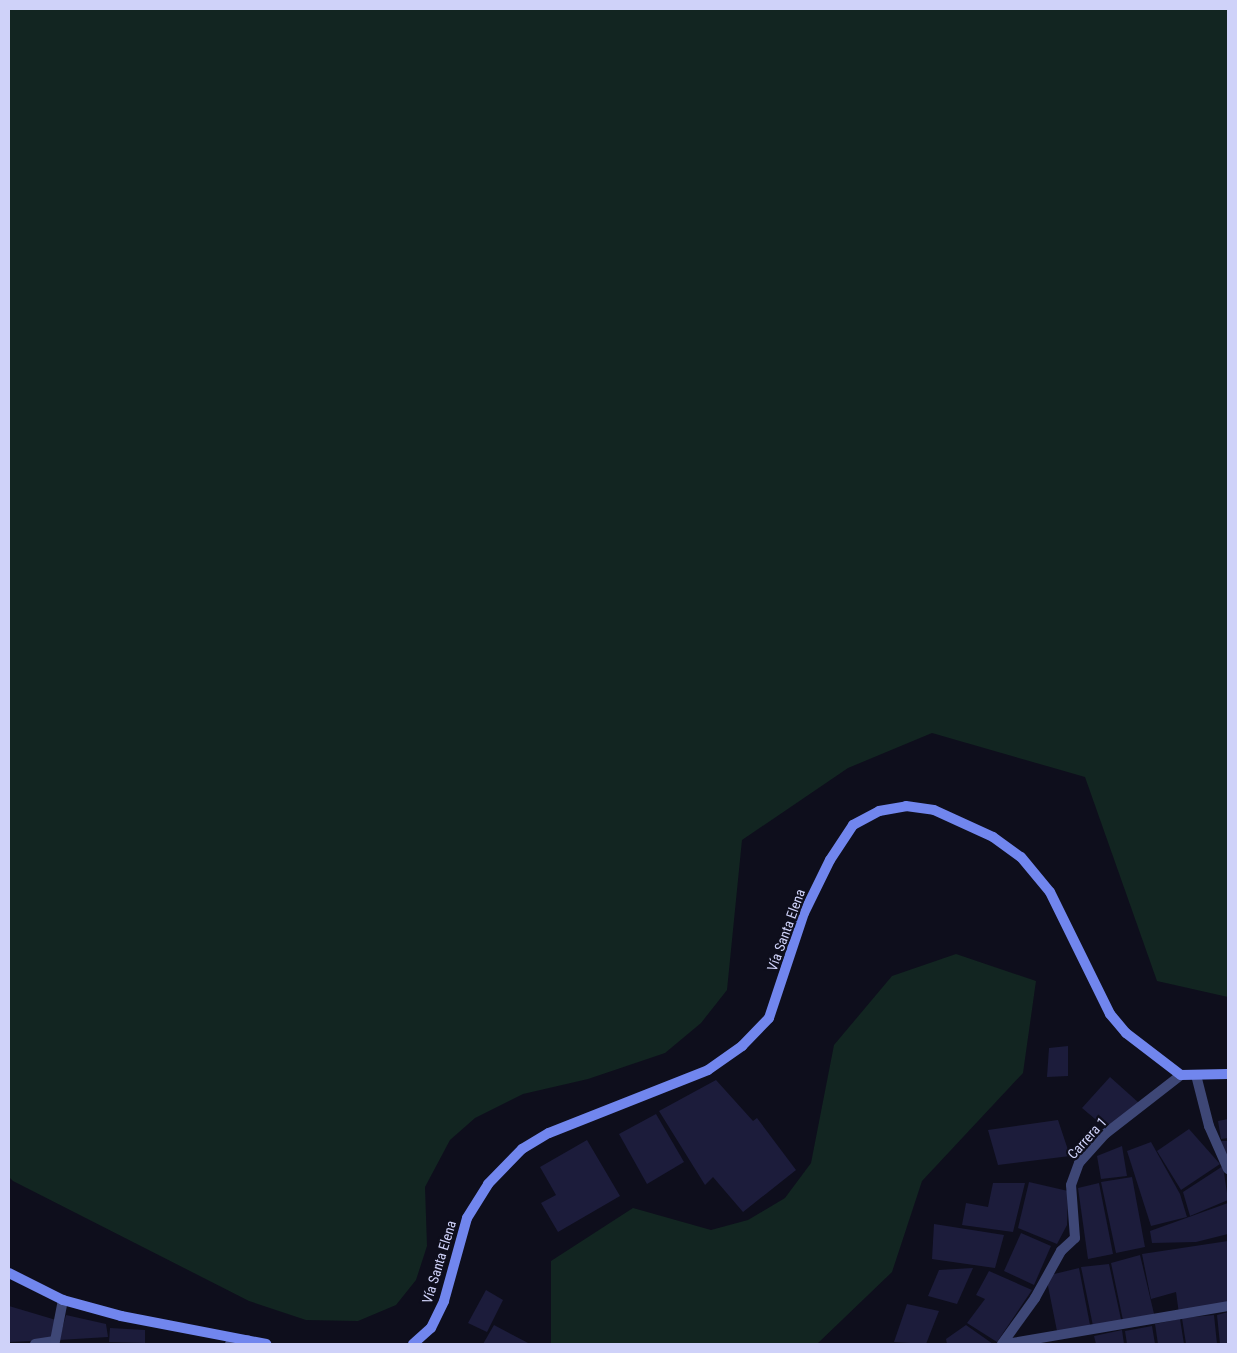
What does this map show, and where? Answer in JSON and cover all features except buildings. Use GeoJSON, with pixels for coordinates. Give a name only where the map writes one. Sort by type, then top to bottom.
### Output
{"type":"FeatureCollection","features":[{"type":"Feature","properties":{"kind":"main road","name":"Vía Santa Elena"},"geometry":{"type":"LineString","coordinates":[[413,1344],[431,1328],[444,1301],[467,1218],[488,1184],[522,1149],[549,1133],[708,1070],[742,1046],[769,1018],[804,913],[830,860],[852,825],[879,811],[906,806],[934,810],[993,837],[1021,857],[1050,892],[1110,1014],[1148,1053],[1181,1075]]}},
{"type":"Feature","properties":{"kind":"main road"},"geometry":{"type":"LineString","coordinates":[[1181,1075],[1228,1074]]}},
{"type":"Feature","properties":{"kind":"main road"},"geometry":{"type":"LineString","coordinates":[[9,1273],[63,1300],[182,1330],[266,1344]]}},
{"type":"Feature","properties":{"kind":"street","name":"Carrera 1"},"geometry":{"type":"LineString","coordinates":[[1002,1344],[1035,1298],[1042,1278],[1061,1251],[1075,1238],[1071,1185],[1079,1163],[1105,1134],[1181,1075]]}},
{"type":"Feature","properties":{"kind":"street"},"geometry":{"type":"LineString","coordinates":[[1196,1075],[1209,1126],[1228,1169]]}},
{"type":"Feature","properties":{"kind":"street"},"geometry":{"type":"LineString","coordinates":[[35,1344],[55,1341],[63,1300]]}},
{"type":"Feature","properties":{"kind":"street"},"geometry":{"type":"LineString","coordinates":[[1006,1344],[1228,1306]]}},
{"type":"Feature","properties":{"kind":"street"},"geometry":{"type":"LineString","coordinates":[[230,1344],[249,1340]]}},
{"type":"Feature","properties":{"kind":"green space"},"geometry":{"type":"Polygon","coordinates":[[[9,9],[1228,9],[1228,997],[1157,981],[1085,777],[932,733],[848,768],[742,840],[727,990],[701,1023],[665,1053],[588,1079],[523,1094],[475,1118],[450,1140],[425,1187],[427,1246],[416,1280],[396,1305],[358,1321],[306,1320],[249,1301],[13,1181],[9,1177],[9,9]]]}},
{"type":"Feature","properties":{"kind":"green space"},"geometry":{"type":"Polygon","coordinates":[[[956,954],[1036,981],[1023,1073],[922,1181],[892,1272],[817,1344],[551,1344],[551,1261],[633,1208],[711,1230],[748,1220],[785,1198],[811,1163],[834,1045],[892,976],[956,954]]]}}]}
